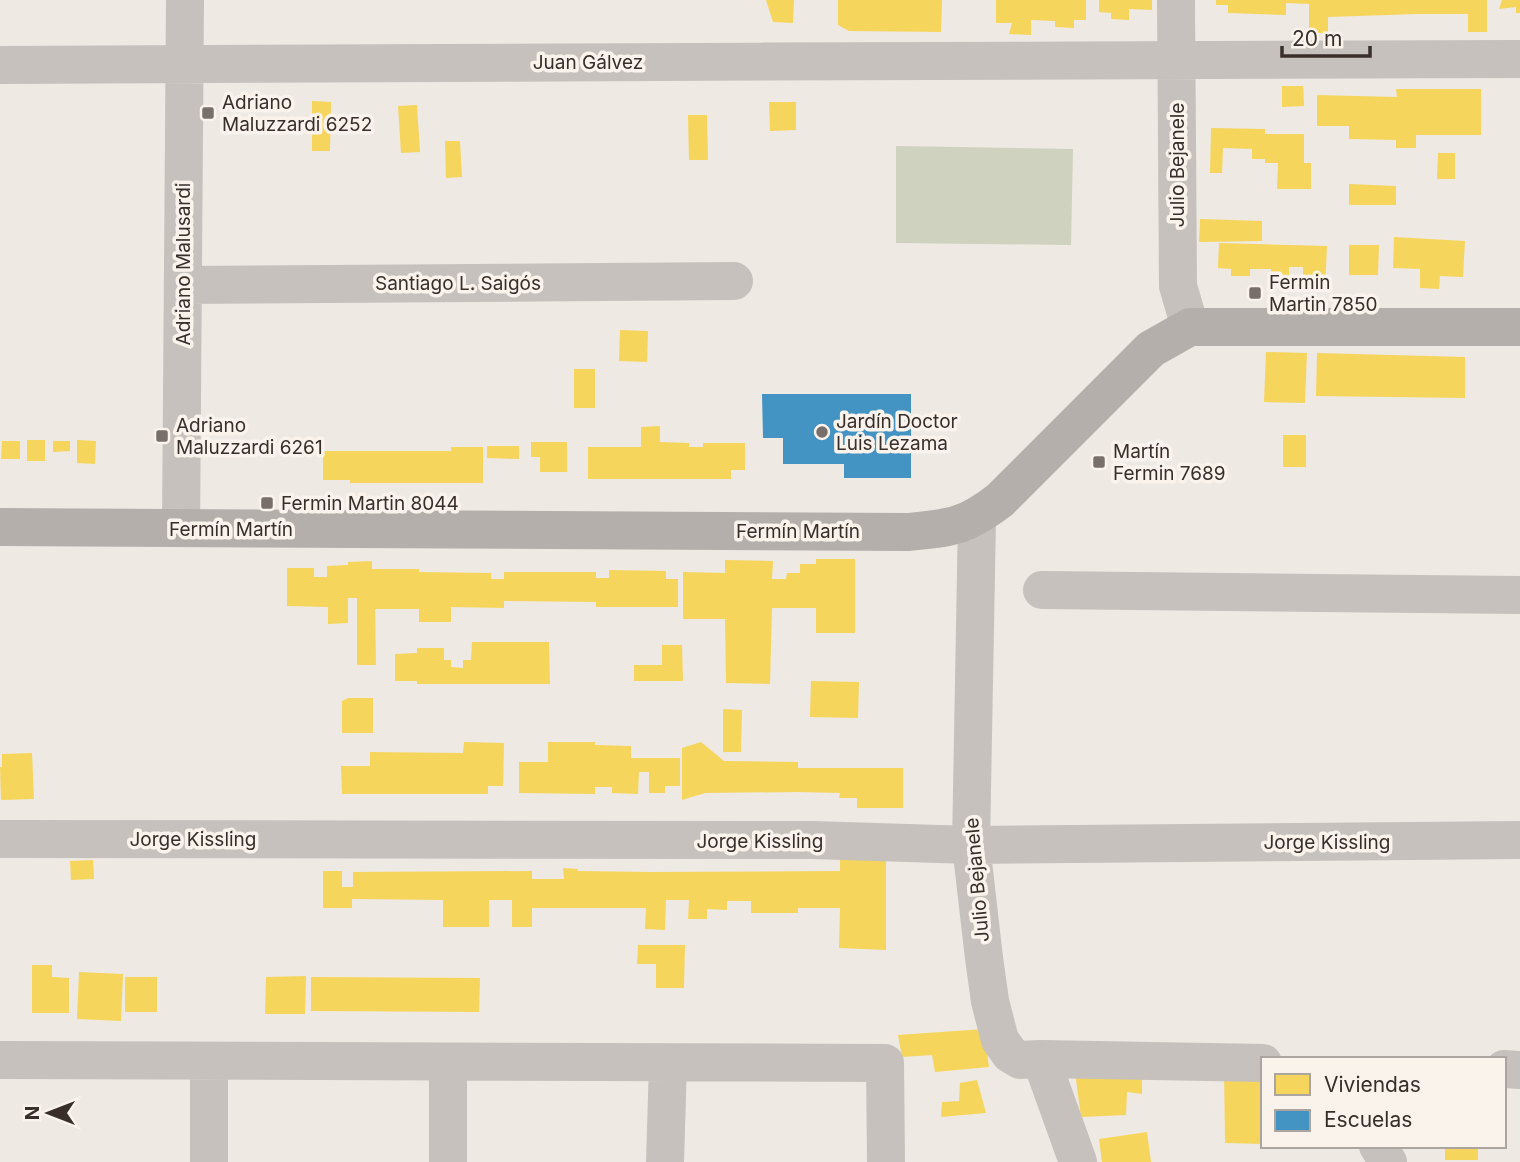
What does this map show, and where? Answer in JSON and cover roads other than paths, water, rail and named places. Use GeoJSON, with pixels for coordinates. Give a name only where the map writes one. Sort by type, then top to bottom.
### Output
{"type":"FeatureCollection","features":[{"type":"Feature","properties":{"kind":"main road","name":"Fermín Martín"},"geometry":{"type":"LineString","coordinates":[[0,527],[908,532],[943,529],[977,518],[1000,500],[1151,349],[1190,327],[1520,327]]}},
{"type":"Feature","properties":{"kind":"street","name":"Adriano Malusardi"},"geometry":{"type":"LineString","coordinates":[[181,528],[184,0]]}},
{"type":"Feature","properties":{"kind":"street","name":"Julio Bejanele"},"geometry":{"type":"LineString","coordinates":[[1176,0],[1178,286],[1190,327]]}},
{"type":"Feature","properties":{"kind":"street","name":"Juan Gálvez"},"geometry":{"type":"LineString","coordinates":[[0,65],[184,62],[1520,60]]}},
{"type":"Feature","properties":{"kind":"street","name":"Santiago L. Saigós"},"geometry":{"type":"LineString","coordinates":[[183,285],[734,281]]}},
{"type":"Feature","properties":{"kind":"street","name":"Julio Bejanele"},"geometry":{"type":"LineString","coordinates":[[977,518],[971,845],[985,968],[1000,1040],[1010,1054],[1020,1060],[1261,1063]]}},
{"type":"Feature","properties":{"kind":"street"},"geometry":{"type":"LineString","coordinates":[[1042,590],[1520,595]]}},
{"type":"Feature","properties":{"kind":"street","name":"Jorge Kissling"},"geometry":{"type":"LineString","coordinates":[[0,839],[812,840],[971,845],[1520,840]]}},
{"type":"Feature","properties":{"kind":"street"},"geometry":{"type":"LineString","coordinates":[[1041,1059],[1078,1162]]}},
{"type":"Feature","properties":{"kind":"street"},"geometry":{"type":"LineString","coordinates":[[0,1060],[885,1063],[887,1162]]}},
{"type":"Feature","properties":{"kind":"street"},"geometry":{"type":"LineString","coordinates":[[209,1061],[209,1162]]}},
{"type":"Feature","properties":{"kind":"street"},"geometry":{"type":"LineString","coordinates":[[448,1062],[448,1162]]}},
{"type":"Feature","properties":{"kind":"street"},"geometry":{"type":"LineString","coordinates":[[665,1162],[668,1063]]}},
{"type":"Feature","properties":{"kind":"place","name":"Adriano Maluzzardi 6252"},"geometry":{"type":"Point","coordinates":[208,113]}},
{"type":"Feature","properties":{"kind":"place","name":"Fermin Martin 7850"},"geometry":{"type":"Point","coordinates":[1255,293]}},
{"type":"Feature","properties":{"kind":"place","name":"Jardín Doctor Luis Lezama"},"geometry":{"type":"Point","coordinates":[822,432]}},
{"type":"Feature","properties":{"kind":"place","name":"Adriano Maluzzardi 6261"},"geometry":{"type":"Point","coordinates":[162,436]}},
{"type":"Feature","properties":{"kind":"place","name":"Martín Fermin 7689"},"geometry":{"type":"Point","coordinates":[1099,462]}},
{"type":"Feature","properties":{"kind":"place","name":"Fermin Martin 8044"},"geometry":{"type":"Point","coordinates":[267,503]}}]}
